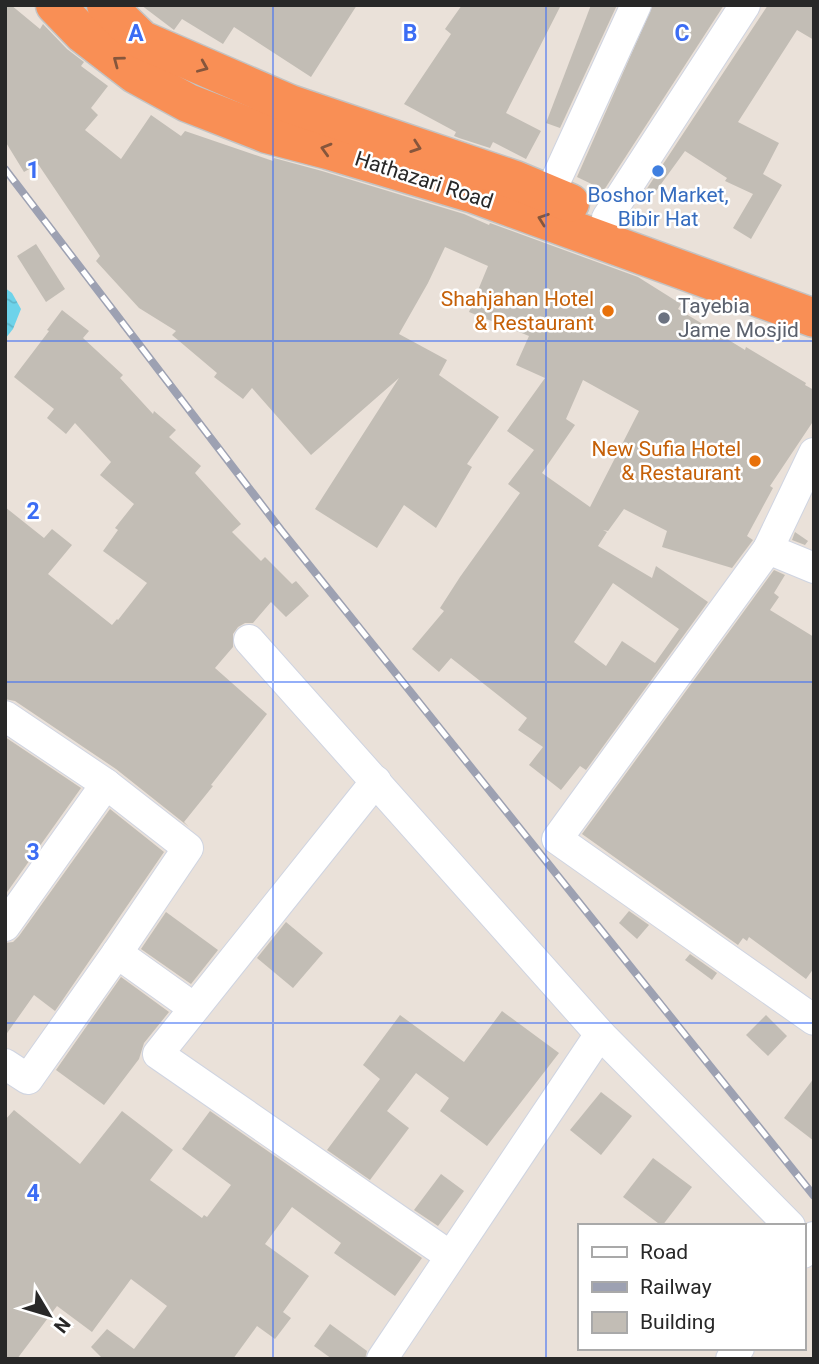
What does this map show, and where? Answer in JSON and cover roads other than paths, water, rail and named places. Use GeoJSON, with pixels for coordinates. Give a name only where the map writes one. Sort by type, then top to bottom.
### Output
{"type":"FeatureCollection","features":[{"type":"Feature","properties":{"kind":"highway","name":"Hathazari Road"},"geometry":{"type":"LineString","coordinates":[[55,5],[83,34],[135,74],[188,103],[267,134],[328,149],[471,193],[814,318]]}},
{"type":"Feature","properties":{"kind":"highway","name":"Hathazari Road"},"geometry":{"type":"LineString","coordinates":[[106,5],[142,40],[290,104],[516,180],[607,218],[814,292]]}},
{"type":"Feature","properties":{"kind":"street"},"geometry":{"type":"LineString","coordinates":[[550,195],[636,5]]}},
{"type":"Feature","properties":{"kind":"street"},"geometry":{"type":"LineString","coordinates":[[607,218],[745,5]]}},
{"type":"Feature","properties":{"kind":"street"},"geometry":{"type":"LineString","coordinates":[[814,453],[768,549],[556,839],[814,1020]]}},
{"type":"Feature","properties":{"kind":"street"},"geometry":{"type":"LineString","coordinates":[[768,549],[814,568]]}},
{"type":"Feature","properties":{"kind":"street"},"geometry":{"type":"LineString","coordinates":[[249,640],[600,1034],[788,1224]]}},
{"type":"Feature","properties":{"kind":"street"},"geometry":{"type":"LineString","coordinates":[[5,716],[106,784],[188,848],[28,1079],[5,1063]]}},
{"type":"Feature","properties":{"kind":"street"},"geometry":{"type":"LineString","coordinates":[[376,781],[158,1054],[450,1256]]}},
{"type":"Feature","properties":{"kind":"street"},"geometry":{"type":"LineString","coordinates":[[5,926],[106,784]]}},
{"type":"Feature","properties":{"kind":"street"},"geometry":{"type":"LineString","coordinates":[[117,953],[194,1008]]}},
{"type":"Feature","properties":{"kind":"street"},"geometry":{"type":"LineString","coordinates":[[382,1359],[600,1034]]}},
{"type":"Feature","properties":{"kind":"water"},"geometry":{"type":"Polygon","coordinates":[[[5,288],[12,293],[21,309],[13,329],[5,339],[5,288]]]}},
{"type":"Feature","properties":{"kind":"railway"},"geometry":{"type":"LineString","coordinates":[[5,169],[281,530],[814,1196]]}},
{"type":"Feature","properties":{"kind":"place","name":"Boshor Market, Bibir Hat"},"geometry":{"type":"Point","coordinates":[658,171]}},
{"type":"Feature","properties":{"kind":"place","name":"Shahjahan Hotel & Restaurant"},"geometry":{"type":"Point","coordinates":[608,311]}},
{"type":"Feature","properties":{"kind":"place","name":"Tayebia Jame Mosjid"},"geometry":{"type":"Point","coordinates":[664,318]}},
{"type":"Feature","properties":{"kind":"place","name":"New Sufia Hotel & Restaurant"},"geometry":{"type":"Point","coordinates":[755,461]}}]}
